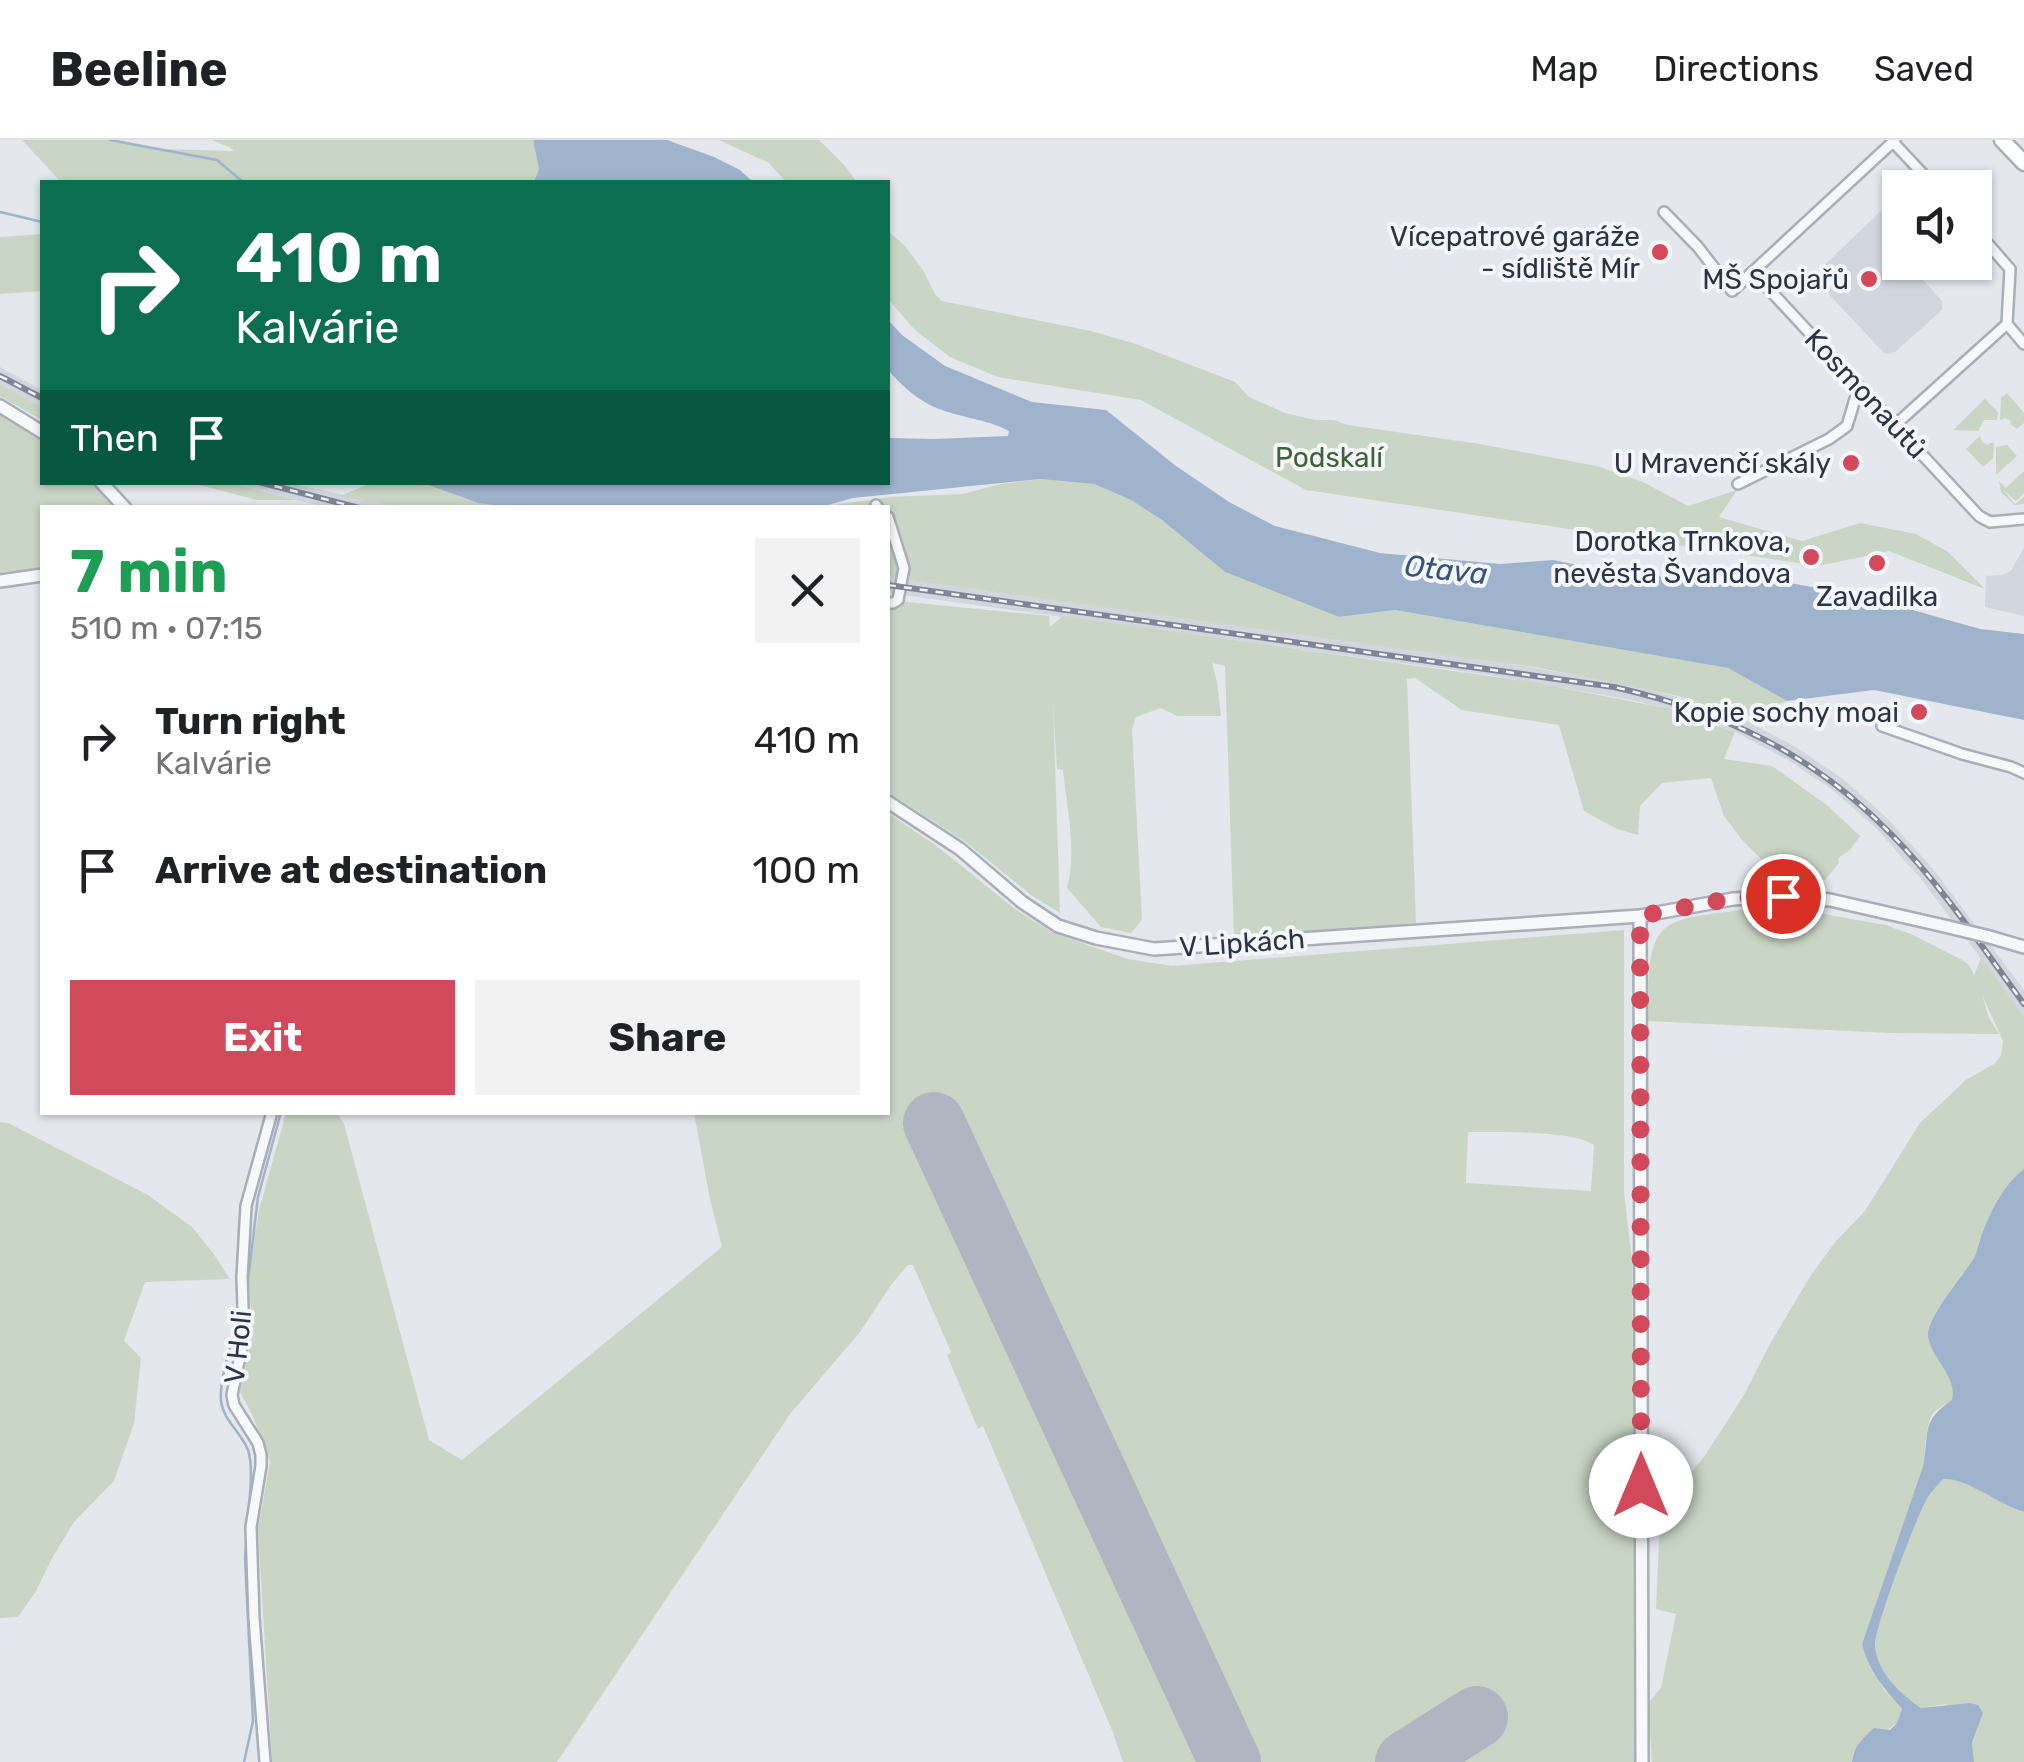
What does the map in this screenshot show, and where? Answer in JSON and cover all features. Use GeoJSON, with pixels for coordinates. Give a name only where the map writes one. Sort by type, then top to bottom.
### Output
{"type":"FeatureCollection","features":[{"type":"Feature","properties":{"kind":"main road"},"geometry":{"type":"LineString","coordinates":[[2002,140],[2024,163]]}},
{"type":"Feature","properties":{"kind":"street"},"geometry":{"type":"LineString","coordinates":[[1664,212],[1698,246],[1732,291],[1894,141],[1920,170]]}},
{"type":"Feature","properties":{"kind":"street"},"geometry":{"type":"LineString","coordinates":[[1992,248],[2010,269],[2007,324],[2024,344]]}},
{"type":"Feature","properties":{"kind":"street","name":"Kosmonautů"},"geometry":{"type":"LineString","coordinates":[[1753,272],[1979,516],[1990,522],[2024,519]]}},
{"type":"Feature","properties":{"kind":"street"},"geometry":{"type":"LineString","coordinates":[[1894,426],[2007,324]]}},
{"type":"Feature","properties":{"kind":"street"},"geometry":{"type":"LineString","coordinates":[[1738,484],[1829,440],[1847,426],[1856,399],[1872,403]]}},
{"type":"Feature","properties":{"kind":"street"},"geometry":{"type":"LineString","coordinates":[[0,406],[40,431]]}},
{"type":"Feature","properties":{"kind":"street"},"geometry":{"type":"LineString","coordinates":[[104,485],[122,505]]}},
{"type":"Feature","properties":{"kind":"street"},"geometry":{"type":"LineString","coordinates":[[890,523],[904,568],[898,600],[890,603]]}},
{"type":"Feature","properties":{"kind":"street"},"geometry":{"type":"LineString","coordinates":[[0,581],[40,575]]}},
{"type":"Feature","properties":{"kind":"street"},"geometry":{"type":"LineString","coordinates":[[1882,726],[2024,773]]}},
{"type":"Feature","properties":{"kind":"street","name":"V Lipkách"},"geometry":{"type":"LineString","coordinates":[[890,803],[960,849],[1022,902],[1058,926],[1154,950],[1640,916],[1733,898],[1783,896],[1830,900],[2024,947]]}},
{"type":"Feature","properties":{"kind":"street"},"geometry":{"type":"LineString","coordinates":[[1640,916],[1642,1762]]}},
{"type":"Feature","properties":{"kind":"street","name":"V Holi"},"geometry":{"type":"LineString","coordinates":[[265,1762],[254,1618],[252,1526],[260,1454],[232,1394],[244,1337],[246,1206],[271,1115]]}},
{"type":"Feature","properties":{"kind":"shaded area","name":"MŠ Spojařů"},"geometry":{"type":"Polygon","coordinates":[[[1882,210],[1882,280],[1923,280],[1942,301],[1942,310],[1895,352],[1884,353],[1816,280],[1815,274],[1882,210]]]}},
{"type":"Feature","properties":{"kind":"shaded area"},"geometry":{"type":"Polygon","coordinates":[[[0,367],[40,389],[40,406],[0,384],[0,367]]]}},
{"type":"Feature","properties":{"kind":"shaded area"},"geometry":{"type":"Polygon","coordinates":[[[240,485],[297,485],[391,505],[316,505],[240,485]]]}},
{"type":"Feature","properties":{"kind":"shaded area"},"geometry":{"type":"Polygon","coordinates":[[[2024,547],[2024,616],[1985,607],[1986,576],[2011,571],[2024,547]]]}},
{"type":"Feature","properties":{"kind":"shaded area"},"geometry":{"type":"Polygon","coordinates":[[[890,577],[1485,659],[1635,686],[1709,705],[1796,747],[1843,779],[1887,818],[1933,869],[2024,990],[2024,1016],[1921,879],[1876,828],[1834,791],[1788,760],[1704,719],[1632,700],[1483,674],[890,593],[890,577]]]}},
{"type":"Feature","properties":{"kind":"green space"},"geometry":{"type":"Polygon","coordinates":[[[22,140],[110,140],[156,149],[234,151],[212,140],[533,140],[539,169],[535,180],[59,180],[22,140]]]}},
{"type":"Feature","properties":{"kind":"green space"},"geometry":{"type":"Polygon","coordinates":[[[719,140],[819,140],[855,180],[784,180],[769,163],[719,140]]]}},
{"type":"Feature","properties":{"kind":"green space","name":"Podskalí"},"geometry":{"type":"Polygon","coordinates":[[[890,233],[905,246],[942,301],[1136,344],[1235,382],[1249,397],[1285,413],[1597,466],[1643,482],[1688,506],[1737,490],[1719,517],[1802,541],[1860,523],[1916,534],[1948,552],[1985,589],[1889,551],[1818,566],[1306,490],[1141,400],[998,377],[950,357],[915,330],[890,301],[890,233]]]}},
{"type":"Feature","properties":{"kind":"green space"},"geometry":{"type":"Polygon","coordinates":[[[40,234],[40,291],[0,294],[0,237],[40,234]]]}},
{"type":"Feature","properties":{"kind":"green space"},"geometry":{"type":"Polygon","coordinates":[[[0,384],[40,406],[40,419],[0,396],[0,384]]]}},
{"type":"Feature","properties":{"kind":"green space"},"geometry":{"type":"Polygon","coordinates":[[[2007,393],[2024,413],[2024,423],[2017,429],[2011,421],[2000,420],[2001,398],[2007,393]]]}},
{"type":"Feature","properties":{"kind":"green space"},"geometry":{"type":"Polygon","coordinates":[[[1985,399],[1998,412],[1997,420],[1984,420],[1978,431],[1953,430],[1985,399]]]}},
{"type":"Feature","properties":{"kind":"green space"},"geometry":{"type":"Polygon","coordinates":[[[0,412],[40,436],[40,485],[95,485],[113,505],[40,505],[40,568],[0,573],[0,412]]]}},
{"type":"Feature","properties":{"kind":"green space"},"geometry":{"type":"Polygon","coordinates":[[[1980,436],[1988,445],[1994,443],[1993,458],[1983,467],[1966,449],[1980,436]]]}},
{"type":"Feature","properties":{"kind":"green space"},"geometry":{"type":"Polygon","coordinates":[[[2007,445],[2017,456],[1996,475],[1996,447],[2007,445]]]}},
{"type":"Feature","properties":{"kind":"green space"},"geometry":{"type":"Polygon","coordinates":[[[2024,471],[2024,493],[2016,501],[2003,490],[2015,504],[2024,497],[2024,504],[2014,505],[2001,492],[1999,481],[2006,488],[2024,471]]]}},
{"type":"Feature","properties":{"kind":"green space"},"geometry":{"type":"Polygon","coordinates":[[[1040,479],[1094,484],[1131,500],[1162,520],[1225,572],[1339,617],[1395,610],[1728,668],[1787,701],[1741,718],[1679,696],[1535,667],[890,577],[890,505],[837,505],[891,497],[963,494],[1040,479]]]}},
{"type":"Feature","properties":{"kind":"green space"},"geometry":{"type":"Polygon","coordinates":[[[200,485],[240,485],[296,500],[257,500],[200,485]]]}},
{"type":"Feature","properties":{"kind":"green space"},"geometry":{"type":"Polygon","coordinates":[[[366,485],[428,485],[478,503],[498,505],[389,505],[340,496],[366,485]]]}},
{"type":"Feature","properties":{"kind":"green space"},"geometry":{"type":"Polygon","coordinates":[[[890,600],[1049,616],[1050,627],[1063,616],[1532,682],[1675,710],[1735,732],[1724,759],[1772,766],[1828,806],[1860,836],[1838,858],[1839,863],[1825,880],[1786,884],[1724,816],[1711,778],[1662,783],[1640,806],[1638,835],[1617,829],[1584,811],[1559,725],[1462,710],[1415,678],[1407,679],[1416,923],[1234,937],[1225,666],[1212,663],[1221,716],[1177,716],[1161,708],[1136,717],[1132,729],[1142,920],[1131,933],[1101,927],[1067,888],[1070,829],[1063,770],[1057,769],[1053,703],[1060,913],[1031,895],[967,843],[890,793],[890,600]]]}},
{"type":"Feature","properties":{"kind":"green space"},"geometry":{"type":"Polygon","coordinates":[[[890,814],[1053,933],[1128,959],[1172,966],[1624,930],[1624,1192],[1632,1261],[1634,1762],[1123,1762],[983,1426],[978,1429],[947,1355],[951,1352],[913,1265],[908,1265],[860,1332],[790,1414],[557,1762],[272,1762],[258,1529],[270,1462],[240,1392],[253,1331],[248,1277],[259,1210],[285,1115],[338,1115],[344,1124],[429,1440],[462,1460],[722,1247],[694,1115],[890,1115],[890,814]],[[1468,1132],[1466,1183],[1591,1191],[1594,1145],[1552,1134],[1468,1132]]]}},
{"type":"Feature","properties":{"kind":"green space"},"geometry":{"type":"Polygon","coordinates":[[[1756,908],[1796,909],[1885,925],[1962,960],[1974,975],[1981,958],[2024,1016],[2024,1169],[1999,1198],[1975,1256],[1929,1328],[1930,1344],[1952,1383],[1953,1400],[1930,1420],[1923,1466],[1862,1644],[1883,1689],[1902,1709],[1897,1723],[1853,1753],[1852,1762],[1652,1762],[1648,1703],[1661,1688],[1676,1614],[1656,1609],[1661,1498],[1704,1457],[1744,1395],[1811,1275],[1865,1211],[1920,1123],[1966,1080],[1994,1064],[2001,1056],[2003,1041],[1982,995],[1999,1034],[1890,1033],[1648,1021],[1651,959],[1664,929],[1697,916],[1756,908]]]}},
{"type":"Feature","properties":{"kind":"green space"},"geometry":{"type":"Polygon","coordinates":[[[0,1122],[148,1195],[192,1227],[230,1279],[145,1282],[124,1341],[141,1358],[134,1423],[114,1481],[74,1522],[18,1617],[0,1618],[0,1122]]]}},
{"type":"Feature","properties":{"kind":"green space"},"geometry":{"type":"Polygon","coordinates":[[[1943,1479],[1963,1483],[2024,1512],[2024,1762],[1974,1762],[1972,1742],[1946,1704],[1921,1708],[1891,1682],[1877,1656],[1875,1646],[1881,1618],[1897,1572],[1923,1508],[1943,1479]]]}},
{"type":"Feature","properties":{"kind":"water"},"geometry":{"type":"Polygon","coordinates":[[[533,140],[667,140],[714,157],[751,180],[535,180],[539,169],[533,140]]]}},
{"type":"Feature","properties":{"kind":"water","name":"Otava"},"geometry":{"type":"Polygon","coordinates":[[[890,322],[945,366],[1032,402],[1106,410],[1176,466],[1229,502],[1275,526],[1380,553],[1500,564],[1553,560],[1613,572],[1699,580],[1706,573],[1761,578],[1863,596],[1980,629],[2024,634],[2024,720],[1874,690],[1787,701],[1728,668],[1395,610],[1339,617],[1225,572],[1162,520],[1131,500],[1094,484],[1040,479],[853,498],[828,505],[494,505],[428,485],[890,485],[890,438],[1008,436],[1009,431],[1001,427],[931,406],[890,372],[890,322]]]}},
{"type":"Feature","properties":{"kind":"water"},"geometry":{"type":"Polygon","coordinates":[[[2024,1169],[2024,1512],[1962,1483],[1943,1479],[1928,1497],[1915,1525],[1888,1596],[1875,1646],[1885,1674],[1921,1708],[1978,1705],[1983,1713],[1972,1742],[1974,1762],[1852,1762],[1862,1739],[1874,1728],[1890,1730],[1902,1709],[1878,1679],[1862,1644],[1923,1466],[1931,1421],[1952,1400],[1951,1383],[1930,1344],[1929,1328],[1975,1256],[1999,1198],[2024,1169]]]}},
{"type":"Feature","properties":{"kind":"waterway"},"geometry":{"type":"LineString","coordinates":[[110,140],[217,160],[241,180]]}},
{"type":"Feature","properties":{"kind":"waterway"},"geometry":{"type":"LineString","coordinates":[[0,212],[40,222]]}},
{"type":"Feature","properties":{"kind":"waterway"},"geometry":{"type":"LineString","coordinates":[[247,1288],[258,1197],[280,1115]]}},
{"type":"Feature","properties":{"kind":"waterway"},"geometry":{"type":"LineString","coordinates":[[240,1315],[224,1370],[221,1401],[250,1457],[248,1522]]}},
{"type":"Feature","properties":{"kind":"waterway"},"geometry":{"type":"LineString","coordinates":[[244,1762],[253,1721],[247,1530]]}},
{"type":"Feature","properties":{"kind":"runway"},"geometry":{"type":"LineString","coordinates":[[934,1123],[1230,1762]]}},
{"type":"Feature","properties":{"kind":"runway"},"geometry":{"type":"LineString","coordinates":[[1406,1762],[1477,1717]]}},
{"type":"Feature","properties":{"kind":"railway"},"geometry":{"type":"LineString","coordinates":[[0,376],[40,397]]}},
{"type":"Feature","properties":{"kind":"railway"},"geometry":{"type":"LineString","coordinates":[[271,485],[347,505]]}},
{"type":"Feature","properties":{"kind":"railway"},"geometry":{"type":"LineString","coordinates":[[890,585],[1614,687],[1693,709],[1798,759],[1862,806],[1928,875],[2024,1004]]}},
{"type":"Feature","properties":{"kind":"place","name":"Vícepatrové garáže - sídliště Mír"},"geometry":{"type":"Point","coordinates":[1660,252]}},
{"type":"Feature","properties":{"kind":"place","name":"MŠ Spojařů"},"geometry":{"type":"Point","coordinates":[1869,279]}},
{"type":"Feature","properties":{"kind":"place","name":"U Mravenčí skály"},"geometry":{"type":"Point","coordinates":[1851,463]}},
{"type":"Feature","properties":{"kind":"place","name":"Dorotka Trnkova, nevěsta Švandova"},"geometry":{"type":"Point","coordinates":[1811,557]}},
{"type":"Feature","properties":{"kind":"place","name":"Zavadilka"},"geometry":{"type":"Point","coordinates":[1877,563]}},
{"type":"Feature","properties":{"kind":"place","name":"Kopie sochy moai"},"geometry":{"type":"Point","coordinates":[1919,712]}},
{"type":"Feature","properties":{"kind":"route"},"geometry":{"type":"LineString","coordinates":[[1641,1486],[1640,916],[1733,898],[1783,896]]}}]}
